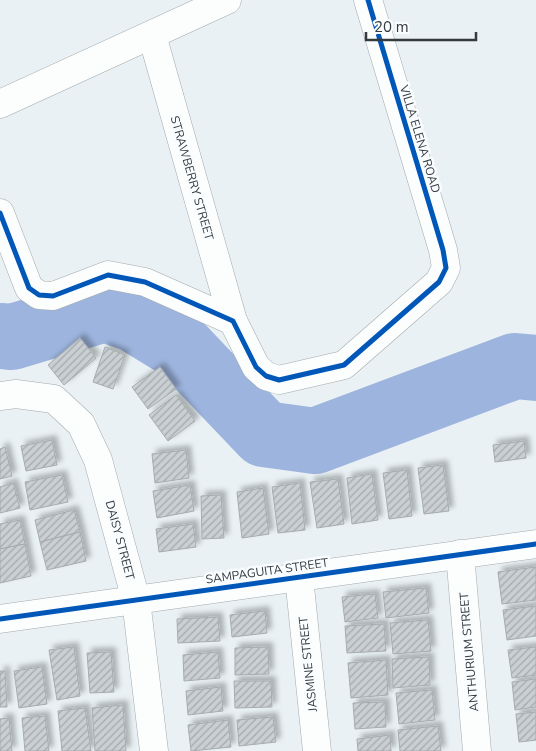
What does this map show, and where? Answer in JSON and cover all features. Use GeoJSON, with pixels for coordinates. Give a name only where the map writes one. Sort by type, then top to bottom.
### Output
{"type":"FeatureCollection","features":[{"type":"Feature","properties":{"kind":"street"},"geometry":{"type":"LineString","coordinates":[[0,104],[227,0]]}},
{"type":"Feature","properties":{"kind":"street","name":"VILLA ELENA ROAD"},"geometry":{"type":"LineString","coordinates":[[368,0],[443,250],[446,268],[439,282]]}},
{"type":"Feature","properties":{"kind":"street","name":"STRAWBERRY STREET"},"geometry":{"type":"LineString","coordinates":[[152,35],[233,322],[256,367],[266,376],[280,380],[344,365],[439,282]]}},
{"type":"Feature","properties":{"kind":"street"},"geometry":{"type":"LineString","coordinates":[[0,213],[29,288],[39,295],[53,296],[108,275],[145,282],[233,322]]}},
{"type":"Feature","properties":{"kind":"street","name":"DAISY STREET"},"geometry":{"type":"LineString","coordinates":[[0,396],[16,394],[54,400],[81,424],[98,460],[136,600],[154,751]]}},
{"type":"Feature","properties":{"kind":"street","name":"SAMPAGUITA STREET"},"geometry":{"type":"LineString","coordinates":[[0,619],[536,544]]}},
{"type":"Feature","properties":{"kind":"street","name":"ANTHURIUM STREET"},"geometry":{"type":"LineString","coordinates":[[460,554],[477,751]]}},
{"type":"Feature","properties":{"kind":"street","name":"JASMINE STREET"},"geometry":{"type":"LineString","coordinates":[[299,576],[317,751]]}},
{"type":"Feature","properties":{"kind":"building"},"geometry":{"type":"Polygon","coordinates":[[[80,338],[96,358],[64,385],[48,365],[80,338]]]}},
{"type":"Feature","properties":{"kind":"building"},"geometry":{"type":"Polygon","coordinates":[[[105,347],[125,355],[113,389],[93,382],[105,347]]]}},
{"type":"Feature","properties":{"kind":"building"},"geometry":{"type":"Polygon","coordinates":[[[160,367],[176,389],[148,409],[132,387],[160,367]]]}},
{"type":"Feature","properties":{"kind":"building"},"geometry":{"type":"Polygon","coordinates":[[[176,395],[195,421],[168,441],[149,415],[176,395]]]}},
{"type":"Feature","properties":{"kind":"building"},"geometry":{"type":"Polygon","coordinates":[[[52,440],[57,465],[26,471],[21,446],[52,440]]]}},
{"type":"Feature","properties":{"kind":"building"},"geometry":{"type":"Polygon","coordinates":[[[524,441],[526,458],[495,462],[493,445],[524,441]]]}},
{"type":"Feature","properties":{"kind":"building"},"geometry":{"type":"Polygon","coordinates":[[[5,447],[12,476],[0,479],[0,449],[5,447]]]}},
{"type":"Feature","properties":{"kind":"building"},"geometry":{"type":"Polygon","coordinates":[[[186,450],[189,478],[155,483],[152,454],[186,450]]]}},
{"type":"Feature","properties":{"kind":"building"},"geometry":{"type":"Polygon","coordinates":[[[443,465],[449,511],[424,514],[418,468],[443,465]]]}},
{"type":"Feature","properties":{"kind":"building"},"geometry":{"type":"Polygon","coordinates":[[[407,470],[412,516],[389,519],[383,473],[407,470]]]}},
{"type":"Feature","properties":{"kind":"building"},"geometry":{"type":"Polygon","coordinates":[[[372,474],[378,520],[352,524],[347,478],[372,474]]]}},
{"type":"Feature","properties":{"kind":"building"},"geometry":{"type":"Polygon","coordinates":[[[62,475],[68,502],[30,510],[25,482],[62,475]]]}},
{"type":"Feature","properties":{"kind":"building"},"geometry":{"type":"Polygon","coordinates":[[[338,479],[344,524],[317,528],[310,482],[338,479]]]}},
{"type":"Feature","properties":{"kind":"building"},"geometry":{"type":"Polygon","coordinates":[[[13,483],[20,508],[0,513],[0,487],[13,483]]]}},
{"type":"Feature","properties":{"kind":"building"},"geometry":{"type":"Polygon","coordinates":[[[300,483],[305,530],[278,533],[272,487],[300,483]]]}},
{"type":"Feature","properties":{"kind":"building"},"geometry":{"type":"Polygon","coordinates":[[[190,485],[194,511],[157,518],[153,491],[190,485]]]}},
{"type":"Feature","properties":{"kind":"building"},"geometry":{"type":"Polygon","coordinates":[[[263,488],[269,534],[242,538],[237,492],[263,488]]]}},
{"type":"Feature","properties":{"kind":"building"},"geometry":{"type":"Polygon","coordinates":[[[221,495],[224,538],[202,539],[201,496],[221,495]]]}},
{"type":"Feature","properties":{"kind":"building"},"geometry":{"type":"Polygon","coordinates":[[[74,510],[80,532],[40,542],[35,520],[74,510]]]}},
{"type":"Feature","properties":{"kind":"building"},"geometry":{"type":"Polygon","coordinates":[[[20,520],[25,544],[0,549],[0,524],[20,520]]]}},
{"type":"Feature","properties":{"kind":"building"},"geometry":{"type":"Polygon","coordinates":[[[193,524],[196,547],[159,552],[156,529],[193,524]]]}},
{"type":"Feature","properties":{"kind":"building"},"geometry":{"type":"Polygon","coordinates":[[[80,532],[86,561],[47,570],[40,542],[80,532]]]}},
{"type":"Feature","properties":{"kind":"building"},"geometry":{"type":"Polygon","coordinates":[[[25,544],[31,576],[0,583],[0,549],[25,544]]]}},
{"type":"Feature","properties":{"kind":"building"},"geometry":{"type":"Polygon","coordinates":[[[536,567],[536,600],[502,604],[498,572],[536,567]]]}},
{"type":"Feature","properties":{"kind":"building"},"geometry":{"type":"Polygon","coordinates":[[[426,588],[429,613],[386,618],[383,592],[426,588]]]}},
{"type":"Feature","properties":{"kind":"building"},"geometry":{"type":"Polygon","coordinates":[[[375,594],[378,618],[345,622],[342,597],[375,594]]]}},
{"type":"Feature","properties":{"kind":"building"},"geometry":{"type":"Polygon","coordinates":[[[536,606],[536,636],[507,640],[503,610],[536,606]]]}},
{"type":"Feature","properties":{"kind":"building"},"geometry":{"type":"Polygon","coordinates":[[[265,611],[267,633],[232,637],[230,615],[265,611]]]}},
{"type":"Feature","properties":{"kind":"building"},"geometry":{"type":"Polygon","coordinates":[[[218,617],[220,641],[178,643],[177,619],[218,617]]]}},
{"type":"Feature","properties":{"kind":"building"},"geometry":{"type":"Polygon","coordinates":[[[428,620],[431,651],[393,654],[390,623],[428,620]]]}},
{"type":"Feature","properties":{"kind":"building"},"geometry":{"type":"Polygon","coordinates":[[[384,624],[386,651],[347,653],[345,626],[384,624]]]}},
{"type":"Feature","properties":{"kind":"building"},"geometry":{"type":"Polygon","coordinates":[[[74,647],[80,696],[57,700],[49,650],[74,647]]]}},
{"type":"Feature","properties":{"kind":"building"},"geometry":{"type":"Polygon","coordinates":[[[268,647],[269,674],[235,675],[235,648],[268,647]]]}},
{"type":"Feature","properties":{"kind":"building"},"geometry":{"type":"Polygon","coordinates":[[[536,647],[536,675],[512,678],[508,650],[536,647]]]}},
{"type":"Feature","properties":{"kind":"building"},"geometry":{"type":"Polygon","coordinates":[[[111,652],[114,692],[90,693],[87,653],[111,652]]]}},
{"type":"Feature","properties":{"kind":"building"},"geometry":{"type":"Polygon","coordinates":[[[218,652],[220,678],[184,681],[183,655],[218,652]]]}},
{"type":"Feature","properties":{"kind":"building"},"geometry":{"type":"Polygon","coordinates":[[[429,657],[430,685],[393,688],[392,659],[429,657]]]}},
{"type":"Feature","properties":{"kind":"building"},"geometry":{"type":"Polygon","coordinates":[[[386,660],[388,695],[351,698],[348,663],[386,660]]]}},
{"type":"Feature","properties":{"kind":"building"},"geometry":{"type":"Polygon","coordinates":[[[42,667],[47,704],[19,708],[14,671],[42,667]]]}},
{"type":"Feature","properties":{"kind":"building"},"geometry":{"type":"Polygon","coordinates":[[[0,671],[5,671],[7,707],[0,707],[0,671]]]}},
{"type":"Feature","properties":{"kind":"building"},"geometry":{"type":"Polygon","coordinates":[[[536,679],[536,707],[515,710],[512,682],[536,679]]]}},
{"type":"Feature","properties":{"kind":"building"},"geometry":{"type":"Polygon","coordinates":[[[234,681],[271,681],[272,707],[235,708],[234,681]]]}},
{"type":"Feature","properties":{"kind":"building"},"geometry":{"type":"Polygon","coordinates":[[[221,687],[223,711],[188,715],[186,691],[221,687]]]}},
{"type":"Feature","properties":{"kind":"building"},"geometry":{"type":"Polygon","coordinates":[[[432,690],[435,720],[399,724],[396,693],[432,690]]]}},
{"type":"Feature","properties":{"kind":"building"},"geometry":{"type":"Polygon","coordinates":[[[385,702],[386,727],[355,729],[353,703],[385,702]]]}},
{"type":"Feature","properties":{"kind":"building"},"geometry":{"type":"Polygon","coordinates":[[[123,705],[126,751],[95,751],[92,708],[123,705]]]}},
{"type":"Feature","properties":{"kind":"building"},"geometry":{"type":"Polygon","coordinates":[[[85,708],[91,751],[62,751],[58,711],[85,708]]]}},
{"type":"Feature","properties":{"kind":"building"},"geometry":{"type":"Polygon","coordinates":[[[536,712],[536,740],[519,742],[516,714],[536,712]]]}},
{"type":"Feature","properties":{"kind":"building"},"geometry":{"type":"Polygon","coordinates":[[[45,716],[49,751],[25,751],[22,718],[45,716]]]}},
{"type":"Feature","properties":{"kind":"building"},"geometry":{"type":"Polygon","coordinates":[[[273,717],[276,742],[239,746],[237,720],[273,717]]]}},
{"type":"Feature","properties":{"kind":"building"},"geometry":{"type":"Polygon","coordinates":[[[9,718],[12,751],[0,751],[0,719],[9,718]]]}},
{"type":"Feature","properties":{"kind":"building"},"geometry":{"type":"Polygon","coordinates":[[[228,720],[231,747],[191,751],[188,725],[228,720]]]}},
{"type":"Feature","properties":{"kind":"building"},"geometry":{"type":"Polygon","coordinates":[[[438,726],[441,751],[400,751],[398,730],[438,726]]]}},
{"type":"Feature","properties":{"kind":"building"},"geometry":{"type":"Polygon","coordinates":[[[390,735],[391,751],[358,751],[357,739],[390,735]]]}},
{"type":"Feature","properties":{"kind":"waterway"},"geometry":{"type":"LineString","coordinates":[[0,336],[12,337],[105,309],[134,319],[183,349],[264,434],[315,441],[515,366],[536,368]]}},
{"type":"Feature","properties":{"kind":"cycle path"},"geometry":{"type":"LineString","coordinates":[[0,213],[29,288],[39,295],[53,296],[108,275],[145,282],[233,321],[256,367],[266,376],[279,380],[344,365],[439,282],[446,268],[443,250],[368,0]]}},
{"type":"Feature","properties":{"kind":"cycle path"},"geometry":{"type":"LineString","coordinates":[[0,619],[536,544]]}}]}
